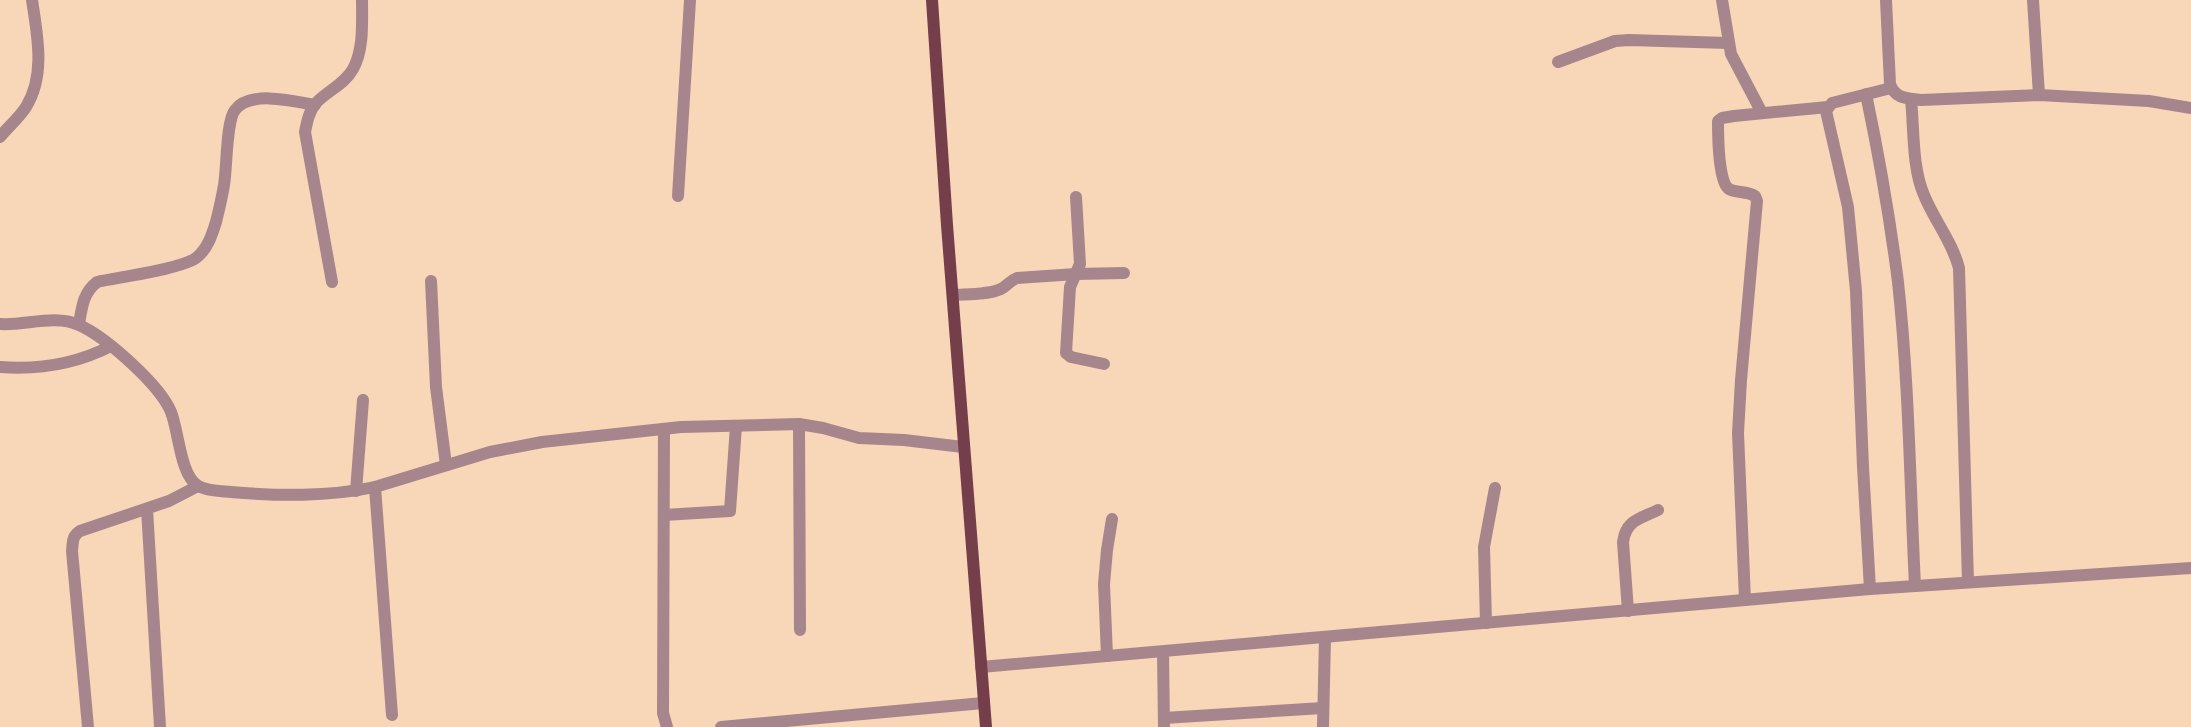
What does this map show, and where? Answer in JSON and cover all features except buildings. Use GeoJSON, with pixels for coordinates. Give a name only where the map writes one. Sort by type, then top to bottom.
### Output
{"type":"FeatureCollection","features":[{"type":"Feature","properties":{"kind":"main road"},"geometry":{"type":"LineString","coordinates":[[932,0],[963,447],[986,727]]}},
{"type":"Feature","properties":{"kind":"street"},"geometry":{"type":"LineString","coordinates":[[0,136],[26,107],[33,90],[39,54],[32,0]]}},
{"type":"Feature","properties":{"kind":"street"},"geometry":{"type":"LineString","coordinates":[[332,282],[305,132],[308,118],[315,105],[353,70],[358,55],[362,25],[362,0]]}},
{"type":"Feature","properties":{"kind":"street"},"geometry":{"type":"LineString","coordinates":[[678,196],[690,0]]}},
{"type":"Feature","properties":{"kind":"street"},"geometry":{"type":"LineString","coordinates":[[1722,0],[1728,43],[1735,65],[1762,113]]}},
{"type":"Feature","properties":{"kind":"street"},"geometry":{"type":"LineString","coordinates":[[1886,0],[1891,88],[1897,95],[1911,99],[2039,94],[2149,101],[2191,108]]}},
{"type":"Feature","properties":{"kind":"street"},"geometry":{"type":"LineString","coordinates":[[2033,0],[2039,94]]}},
{"type":"Feature","properties":{"kind":"street"},"geometry":{"type":"LineString","coordinates":[[1558,62],[1622,40],[1728,43]]}},
{"type":"Feature","properties":{"kind":"street"},"geometry":{"type":"LineString","coordinates":[[1870,589],[1856,291],[1848,207],[1826,116],[1828,107],[1832,103],[1891,88]]}},
{"type":"Feature","properties":{"kind":"street"},"geometry":{"type":"LineString","coordinates":[[1866,94],[1881,168],[1898,282],[1906,384],[1915,586]]}},
{"type":"Feature","properties":{"kind":"street"},"geometry":{"type":"LineString","coordinates":[[79,324],[83,299],[90,288],[97,282],[178,265],[195,259],[203,252],[212,235],[219,212],[224,184],[230,120],[235,110],[245,103],[270,98],[315,105]]}},
{"type":"Feature","properties":{"kind":"street"},"geometry":{"type":"LineString","coordinates":[[1911,99],[1918,174],[1923,194],[1956,255],[1960,268],[1968,582]]}},
{"type":"Feature","properties":{"kind":"street"},"geometry":{"type":"LineString","coordinates":[[1745,600],[1738,433],[1740,380],[1757,201],[1751,193],[1729,189],[1725,185],[1719,149],[1718,121],[1722,118],[1828,107]]}},
{"type":"Feature","properties":{"kind":"street"},"geometry":{"type":"LineString","coordinates":[[1076,197],[1080,264],[1070,287],[1066,353],[1071,357],[1104,364]]}},
{"type":"Feature","properties":{"kind":"street"},"geometry":{"type":"LineString","coordinates":[[953,295],[998,290],[1016,278],[1124,273]]}},
{"type":"Feature","properties":{"kind":"street"},"geometry":{"type":"LineString","coordinates":[[431,281],[436,387],[446,465]]}},
{"type":"Feature","properties":{"kind":"street"},"geometry":{"type":"LineString","coordinates":[[0,324],[62,321],[79,324],[112,346],[150,381],[171,410],[178,430],[184,464],[189,477],[198,486],[220,491],[292,495],[356,491],[375,488],[490,452],[542,442],[664,429],[799,424],[823,428],[859,438],[904,440],[963,447]]}},
{"type":"Feature","properties":{"kind":"street"},"geometry":{"type":"LineString","coordinates":[[0,367],[24,369],[48,367],[98,353],[112,346]]}},
{"type":"Feature","properties":{"kind":"street"},"geometry":{"type":"LineString","coordinates":[[356,491],[363,400]]}},
{"type":"Feature","properties":{"kind":"street"},"geometry":{"type":"LineString","coordinates":[[799,424],[800,630]]}},
{"type":"Feature","properties":{"kind":"street"},"geometry":{"type":"LineString","coordinates":[[664,515],[730,511],[736,426]]}},
{"type":"Feature","properties":{"kind":"street"},"geometry":{"type":"LineString","coordinates":[[664,429],[663,713],[666,727]]}},
{"type":"Feature","properties":{"kind":"street"},"geometry":{"type":"LineString","coordinates":[[88,727],[72,551],[73,538],[80,531],[170,501],[198,486]]}},
{"type":"Feature","properties":{"kind":"street"},"geometry":{"type":"LineString","coordinates":[[375,488],[392,715]]}},
{"type":"Feature","properties":{"kind":"street"},"geometry":{"type":"LineString","coordinates":[[1486,623],[1484,547],[1495,488]]}},
{"type":"Feature","properties":{"kind":"street"},"geometry":{"type":"LineString","coordinates":[[147,509],[160,727]]}},
{"type":"Feature","properties":{"kind":"street"},"geometry":{"type":"LineString","coordinates":[[1628,611],[1624,533],[1628,525],[1658,510]]}},
{"type":"Feature","properties":{"kind":"street"},"geometry":{"type":"LineString","coordinates":[[1107,656],[1104,584],[1112,519]]}},
{"type":"Feature","properties":{"kind":"street"},"geometry":{"type":"LineString","coordinates":[[981,668],[1870,589],[2191,568]]}},
{"type":"Feature","properties":{"kind":"street"},"geometry":{"type":"LineString","coordinates":[[1323,727],[1325,638]]}},
{"type":"Feature","properties":{"kind":"street"},"geometry":{"type":"LineString","coordinates":[[1163,652],[1164,723],[1323,708]]}},
{"type":"Feature","properties":{"kind":"street"},"geometry":{"type":"LineString","coordinates":[[721,727],[983,703]]}}]}
